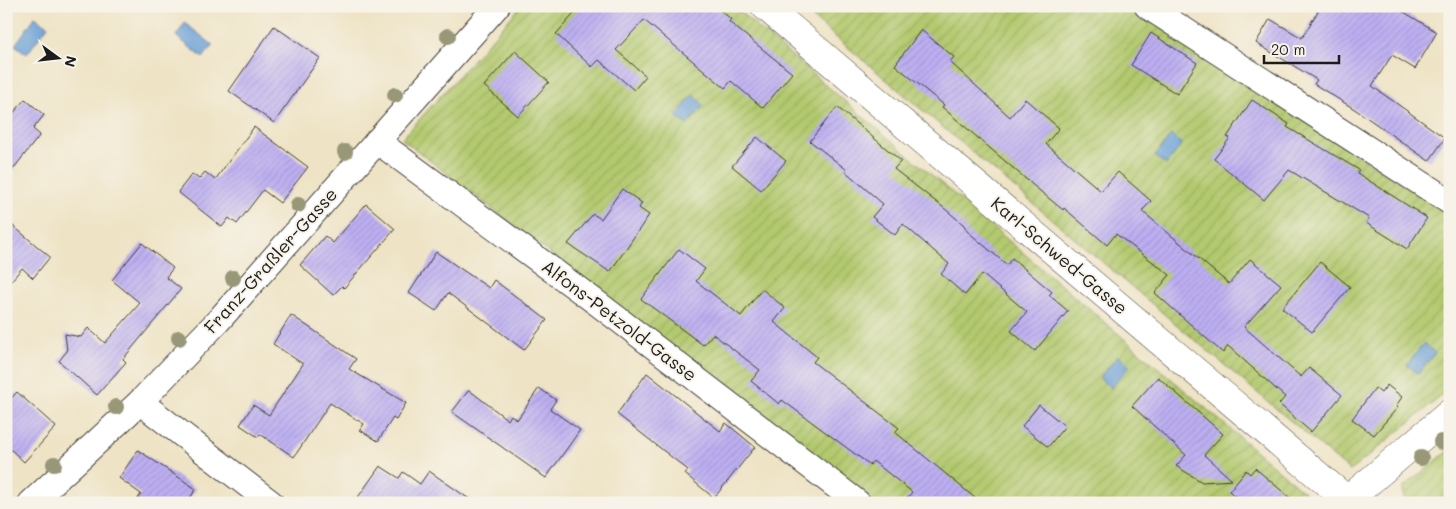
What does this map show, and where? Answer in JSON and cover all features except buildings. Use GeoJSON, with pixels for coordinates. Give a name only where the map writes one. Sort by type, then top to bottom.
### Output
{"type":"FeatureCollection","features":[{"type":"Feature","properties":{"kind":"street","name":"Franz-Graßler-Gasse"},"geometry":{"type":"LineString","coordinates":[[32,503],[140,402],[218,321],[497,6]]}},
{"type":"Feature","properties":{"kind":"street","name":"Karl-Schwed-Gasse"},"geometry":{"type":"LineString","coordinates":[[765,6],[1349,502]]}},
{"type":"Feature","properties":{"kind":"street"},"geometry":{"type":"LineString","coordinates":[[1147,6],[1450,202]]}},
{"type":"Feature","properties":{"kind":"street","name":"Alfons-Petzold-Gasse"},"geometry":{"type":"LineString","coordinates":[[377,141],[597,303],[858,503]]}},
{"type":"Feature","properties":{"kind":"street"},"geometry":{"type":"LineString","coordinates":[[140,402],[271,503]]}},
{"type":"Feature","properties":{"kind":"street"},"geometry":{"type":"LineString","coordinates":[[1349,502],[1450,413]]}},
{"type":"Feature","properties":{"kind":"green space"},"geometry":{"type":"Polygon","coordinates":[[[521,6],[733,6],[1310,497],[1309,503],[873,503],[402,139],[521,6]]]}},
{"type":"Feature","properties":{"kind":"green space"},"geometry":{"type":"Polygon","coordinates":[[[799,6],[1129,6],[1450,215],[1450,389],[1350,471],[799,6]]]}},
{"type":"Feature","properties":{"kind":"green space"},"geometry":{"type":"Polygon","coordinates":[[[1450,449],[1450,503],[1412,503],[1404,500],[1403,488],[1450,449]]]}},
{"type":"Feature","properties":{"kind":"water"},"geometry":{"type":"Polygon","coordinates":[[[35,17],[48,26],[27,54],[15,45],[35,17]]]}},
{"type":"Feature","properties":{"kind":"water"},"geometry":{"type":"Polygon","coordinates":[[[185,23],[213,45],[203,58],[176,36],[185,23]]]}},
{"type":"Feature","properties":{"kind":"water"},"geometry":{"type":"Polygon","coordinates":[[[693,95],[704,105],[687,125],[676,116],[693,95]]]}},
{"type":"Feature","properties":{"kind":"water"},"geometry":{"type":"Polygon","coordinates":[[[1171,135],[1182,144],[1166,165],[1155,156],[1171,135]]]}},
{"type":"Feature","properties":{"kind":"water"},"geometry":{"type":"Polygon","coordinates":[[[1424,343],[1435,353],[1418,374],[1407,365],[1424,343]]]}},
{"type":"Feature","properties":{"kind":"water"},"geometry":{"type":"Polygon","coordinates":[[[1118,356],[1130,365],[1111,388],[1099,378],[1118,356]]]}}]}
